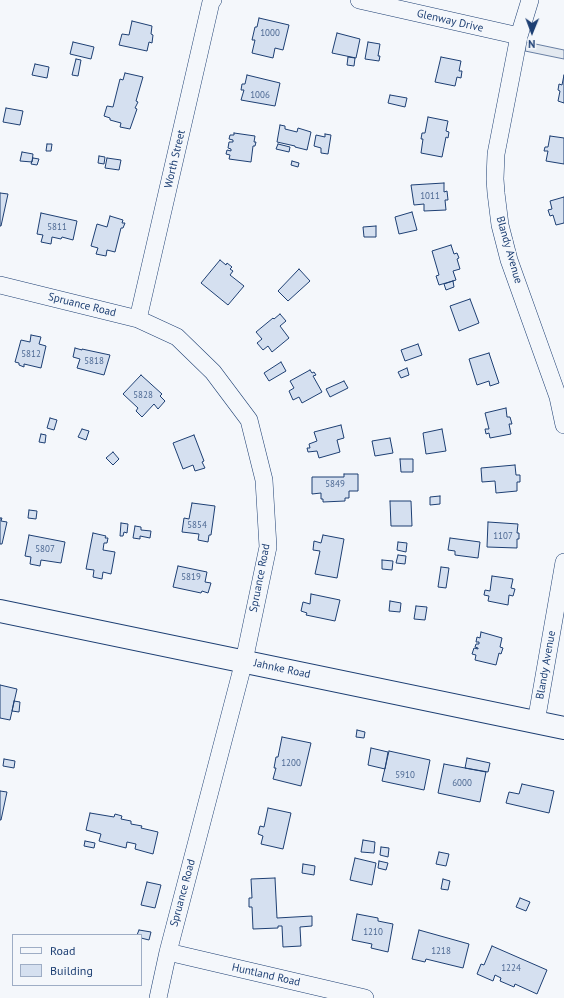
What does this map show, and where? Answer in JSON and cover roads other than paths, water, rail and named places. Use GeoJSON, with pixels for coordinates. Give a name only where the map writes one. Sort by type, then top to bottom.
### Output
{"type":"FeatureCollection","features":[{"type":"Feature","properties":{"kind":"main road","name":"Jahnke Road"},"geometry":{"type":"LineString","coordinates":[[0,612],[564,728]]}},
{"type":"Feature","properties":{"kind":"street","name":"Worth Street"},"geometry":{"type":"LineString","coordinates":[[138,318],[211,2],[213,0]]}},
{"type":"Feature","properties":{"kind":"street","name":"Glenway Drive"},"geometry":{"type":"LineString","coordinates":[[359,0],[519,36]]}},
{"type":"Feature","properties":{"kind":"street","name":"Blandy Avenue"},"geometry":{"type":"LineString","coordinates":[[530,0],[519,36],[496,154],[496,193],[500,226],[508,254],[558,397],[564,425]]}},
{"type":"Feature","properties":{"kind":"street","name":"Spruance Road"},"geometry":{"type":"LineString","coordinates":[[0,285],[138,318],[177,337],[214,372],[249,420],[264,480],[268,547],[244,661],[168,952],[158,998]]}},
{"type":"Feature","properties":{"kind":"street","name":"Blandy Avenue"},"geometry":{"type":"LineString","coordinates":[[536,722],[564,562]]}},
{"type":"Feature","properties":{"kind":"street","name":"Huntland Road"},"geometry":{"type":"LineString","coordinates":[[168,952],[365,998]]}}]}
